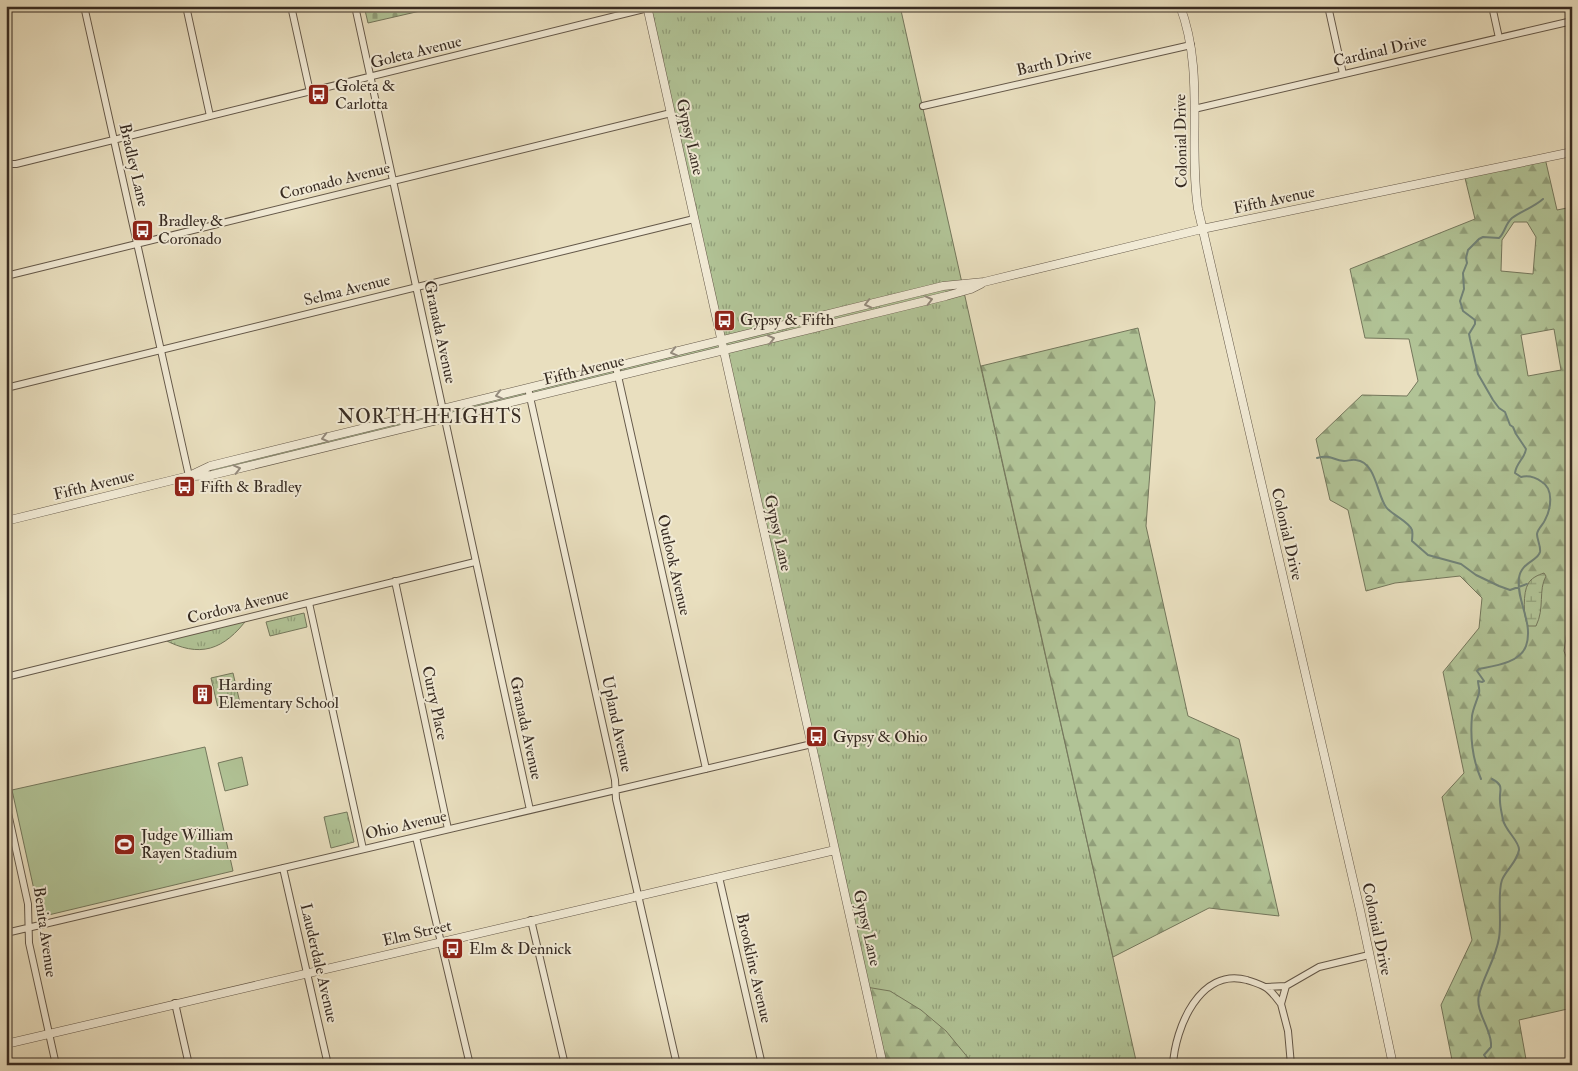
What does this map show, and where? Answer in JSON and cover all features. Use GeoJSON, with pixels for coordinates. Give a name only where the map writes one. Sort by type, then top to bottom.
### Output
{"type":"FeatureCollection","features":[{"type":"Feature","properties":{"kind":"street","name":"Bradley Lane"},"geometry":{"type":"LineString","coordinates":[[84,6],[189,476]]}},
{"type":"Feature","properties":{"kind":"street"},"geometry":{"type":"LineString","coordinates":[[186,6],[210,116]]}},
{"type":"Feature","properties":{"kind":"street"},"geometry":{"type":"LineString","coordinates":[[291,6],[310,92]]}},
{"type":"Feature","properties":{"kind":"street","name":"Granada Avenue"},"geometry":{"type":"LineString","coordinates":[[354,6],[530,810]]}},
{"type":"Feature","properties":{"kind":"street","name":"Goleta Avenue"},"geometry":{"type":"LineString","coordinates":[[6,164],[16,164],[656,6]]}},
{"type":"Feature","properties":{"kind":"street","name":"Colonial Drive"},"geometry":{"type":"LineString","coordinates":[[1180,6],[1188,28],[1194,68],[1195,187],[1202,229],[1393,1065]]}},
{"type":"Feature","properties":{"kind":"street"},"geometry":{"type":"LineString","coordinates":[[1328,6],[1343,74]]}},
{"type":"Feature","properties":{"kind":"street"},"geometry":{"type":"LineString","coordinates":[[1492,6],[1499,38]]}},
{"type":"Feature","properties":{"kind":"street","name":"Gypsy Lane"},"geometry":{"type":"LineString","coordinates":[[647,7],[883,1065]]}},
{"type":"Feature","properties":{"kind":"street","name":"Cardinal Drive"},"geometry":{"type":"LineString","coordinates":[[1194,109],[1572,21]]}},
{"type":"Feature","properties":{"kind":"street","name":"Barth Drive"},"geometry":{"type":"LineString","coordinates":[[923,106],[1191,44]]}},
{"type":"Feature","properties":{"kind":"street","name":"Coronado Avenue"},"geometry":{"type":"LineString","coordinates":[[6,276],[671,113]]}},
{"type":"Feature","properties":{"kind":"street","name":"Fifth Avenue"},"geometry":{"type":"LineString","coordinates":[[6,521],[189,476],[210,466],[943,286],[984,282],[1202,229],[1572,152]]}},
{"type":"Feature","properties":{"kind":"street","name":"Selma Avenue"},"geometry":{"type":"LineString","coordinates":[[6,388],[694,219]]}},
{"type":"Feature","properties":{"kind":"street","name":"Fifth Avenue"},"geometry":{"type":"LineString","coordinates":[[189,476],[212,476],[618,377],[946,296],[971,289],[984,282]]}},
{"type":"Feature","properties":{"kind":"street","name":"Outlook Avenue"},"geometry":{"type":"LineString","coordinates":[[616,367],[706,769]]}},
{"type":"Feature","properties":{"kind":"street","name":"Upland Avenue"},"geometry":{"type":"LineString","coordinates":[[528,388],[615,780],[616,799],[677,1065]]}},
{"type":"Feature","properties":{"kind":"street","name":"Cordova Avenue"},"geometry":{"type":"LineString","coordinates":[[6,677],[475,562]]}},
{"type":"Feature","properties":{"kind":"street","name":"Curry Place"},"geometry":{"type":"LineString","coordinates":[[395,582],[448,829]]}},
{"type":"Feature","properties":{"kind":"street"},"geometry":{"type":"LineString","coordinates":[[309,603],[363,850]]}},
{"type":"Feature","properties":{"kind":"street","name":"Ohio Avenue"},"geometry":{"type":"LineString","coordinates":[[6,933],[812,744]]}},
{"type":"Feature","properties":{"kind":"street","name":"Benita Avenue"},"geometry":{"type":"LineString","coordinates":[[6,804],[28,904],[29,943],[56,1065]]}},
{"type":"Feature","properties":{"kind":"street"},"geometry":{"type":"LineString","coordinates":[[416,837],[470,1065]]}},
{"type":"Feature","properties":{"kind":"street","name":"Elm Street"},"geometry":{"type":"LineString","coordinates":[[6,1044],[835,850]]}},
{"type":"Feature","properties":{"kind":"street","name":"Lauderdale Avenue"},"geometry":{"type":"LineString","coordinates":[[283,868],[328,1065]]}},
{"type":"Feature","properties":{"kind":"street","name":"Brookline Avenue"},"geometry":{"type":"LineString","coordinates":[[719,877],[762,1065]]}},
{"type":"Feature","properties":{"kind":"street"},"geometry":{"type":"LineString","coordinates":[[531,920],[564,1065]]}},
{"type":"Feature","properties":{"kind":"street"},"geometry":{"type":"LineString","coordinates":[[1173,1065],[1181,1025],[1191,1006],[1207,989],[1221,981],[1233,978],[1248,980],[1266,987],[1286,986],[1319,967],[1369,954]]}},
{"type":"Feature","properties":{"kind":"street"},"geometry":{"type":"LineString","coordinates":[[1281,1004],[1286,986]]}},
{"type":"Feature","properties":{"kind":"street"},"geometry":{"type":"LineString","coordinates":[[1266,987],[1281,1004],[1288,1031],[1291,1065]]}},
{"type":"Feature","properties":{"kind":"street"},"geometry":{"type":"LineString","coordinates":[[175,1003],[189,1065]]}},
{"type":"Feature","properties":{"kind":"green space"},"geometry":{"type":"Polygon","coordinates":[[[364,6],[442,6],[368,23],[364,6]]]}},
{"type":"Feature","properties":{"kind":"green space"},"geometry":{"type":"Polygon","coordinates":[[[656,6],[900,6],[1137,1065],[883,1065],[724,350],[212,475],[189,476],[210,466],[721,340],[648,9],[656,6]]]}},
{"type":"Feature","properties":{"kind":"green space"},"geometry":{"type":"Polygon","coordinates":[[[1545,158],[1557,210],[1572,207],[1572,598],[1564,651],[1572,672],[1572,979],[1569,979],[1572,1008],[1519,1020],[1527,1065],[1453,1065],[1441,1005],[1472,940],[1442,797],[1464,773],[1443,672],[1479,628],[1482,598],[1460,576],[1395,583],[1366,591],[1348,510],[1330,500],[1316,439],[1362,395],[1407,396],[1418,381],[1409,339],[1365,338],[1350,269],[1475,219],[1464,174],[1545,158]],[[1514,222],[1502,240],[1501,271],[1533,274],[1536,237],[1527,222],[1514,222]],[[1554,329],[1521,335],[1528,376],[1561,370],[1554,329]]]}},
{"type":"Feature","properties":{"kind":"green space"},"geometry":{"type":"Polygon","coordinates":[[[1138,328],[1155,402],[1146,526],[1188,716],[1239,739],[1279,916],[1209,908],[1113,957],[981,366],[1138,328]]]}},
{"type":"Feature","properties":{"kind":"green space"},"geometry":{"type":"Polygon","coordinates":[[[1544,573],[1546,576],[1542,587],[1539,619],[1536,626],[1528,626],[1524,611],[1526,588],[1533,578],[1544,573]]]}},
{"type":"Feature","properties":{"kind":"green space"},"geometry":{"type":"Polygon","coordinates":[[[304,613],[307,627],[270,636],[266,622],[304,613]]]}},
{"type":"Feature","properties":{"kind":"green space"},"geometry":{"type":"Polygon","coordinates":[[[248,618],[230,638],[210,648],[200,650],[189,649],[163,639],[248,618]]]}},
{"type":"Feature","properties":{"kind":"green space"},"geometry":{"type":"Polygon","coordinates":[[[233,673],[240,703],[218,708],[211,678],[233,673]]]}},
{"type":"Feature","properties":{"kind":"green space","name":"Judge William Rayen Stadium"},"geometry":{"type":"Polygon","coordinates":[[[205,747],[233,871],[40,917],[12,790],[205,747]]]}},
{"type":"Feature","properties":{"kind":"green space"},"geometry":{"type":"Polygon","coordinates":[[[242,757],[248,785],[225,791],[218,763],[242,757]]]}},
{"type":"Feature","properties":{"kind":"green space"},"geometry":{"type":"Polygon","coordinates":[[[347,812],[354,842],[331,848],[324,817],[347,812]]]}},
{"type":"Feature","properties":{"kind":"green space"},"geometry":{"type":"Polygon","coordinates":[[[866,987],[890,991],[921,1010],[946,1031],[974,1065],[883,1065],[866,987]]]}},
{"type":"Feature","properties":{"kind":"waterway"},"geometry":{"type":"LineString","coordinates":[[1481,779],[1472,748],[1471,732],[1473,713],[1479,691],[1478,681],[1484,681],[1477,671],[1512,660],[1523,652],[1526,646],[1528,629],[1520,595],[1519,578],[1523,568],[1539,555],[1540,548],[1537,534],[1547,515],[1550,505],[1550,494],[1546,485],[1542,482],[1532,477],[1521,477],[1515,473],[1526,449],[1510,425],[1505,412],[1493,400],[1478,374],[1469,334],[1475,324],[1475,320],[1463,311],[1460,301],[1464,289],[1463,273],[1467,263],[1468,250],[1483,237],[1499,238],[1512,218],[1543,199]]}},
{"type":"Feature","properties":{"kind":"waterway"},"geometry":{"type":"LineString","coordinates":[[1317,458],[1329,457],[1344,461],[1356,460],[1368,466],[1386,507],[1411,527],[1412,541],[1428,555],[1461,564],[1476,575],[1510,590],[1527,584]]}},
{"type":"Feature","properties":{"kind":"waterway"},"geometry":{"type":"LineString","coordinates":[[1492,779],[1500,786],[1500,803],[1504,824],[1519,847],[1516,858],[1502,880],[1499,938],[1478,1001],[1491,1043],[1491,1047],[1484,1055],[1489,1062],[1495,1065]]}},
{"type":"Feature","properties":{"kind":"place","name":"Goleta & Carlotta"},"geometry":{"type":"Point","coordinates":[319,95]}},
{"type":"Feature","properties":{"kind":"place","name":"Bradley & Coronado"},"geometry":{"type":"Point","coordinates":[142,230]}},
{"type":"Feature","properties":{"kind":"place","name":"Gypsy & Fifth"},"geometry":{"type":"Point","coordinates":[724,320]}},
{"type":"Feature","properties":{"kind":"place","name":"Fifth & Bradley"},"geometry":{"type":"Point","coordinates":[184,487]}},
{"type":"Feature","properties":{"kind":"place","name":"Harding Elementary School"},"geometry":{"type":"Point","coordinates":[202,694]}},
{"type":"Feature","properties":{"kind":"place","name":"Gypsy & Ohio"},"geometry":{"type":"Point","coordinates":[817,737]}},
{"type":"Feature","properties":{"kind":"place","name":"Judge William Rayen Stadium"},"geometry":{"type":"Point","coordinates":[125,844]}},
{"type":"Feature","properties":{"kind":"place","name":"Elm & Dennick"},"geometry":{"type":"Point","coordinates":[453,949]}},
{"type":"Feature","properties":{"kind":"district","name":"NORTH HEIGHTS"},"geometry":{"type":"Point","coordinates":[430,417]}}]}
